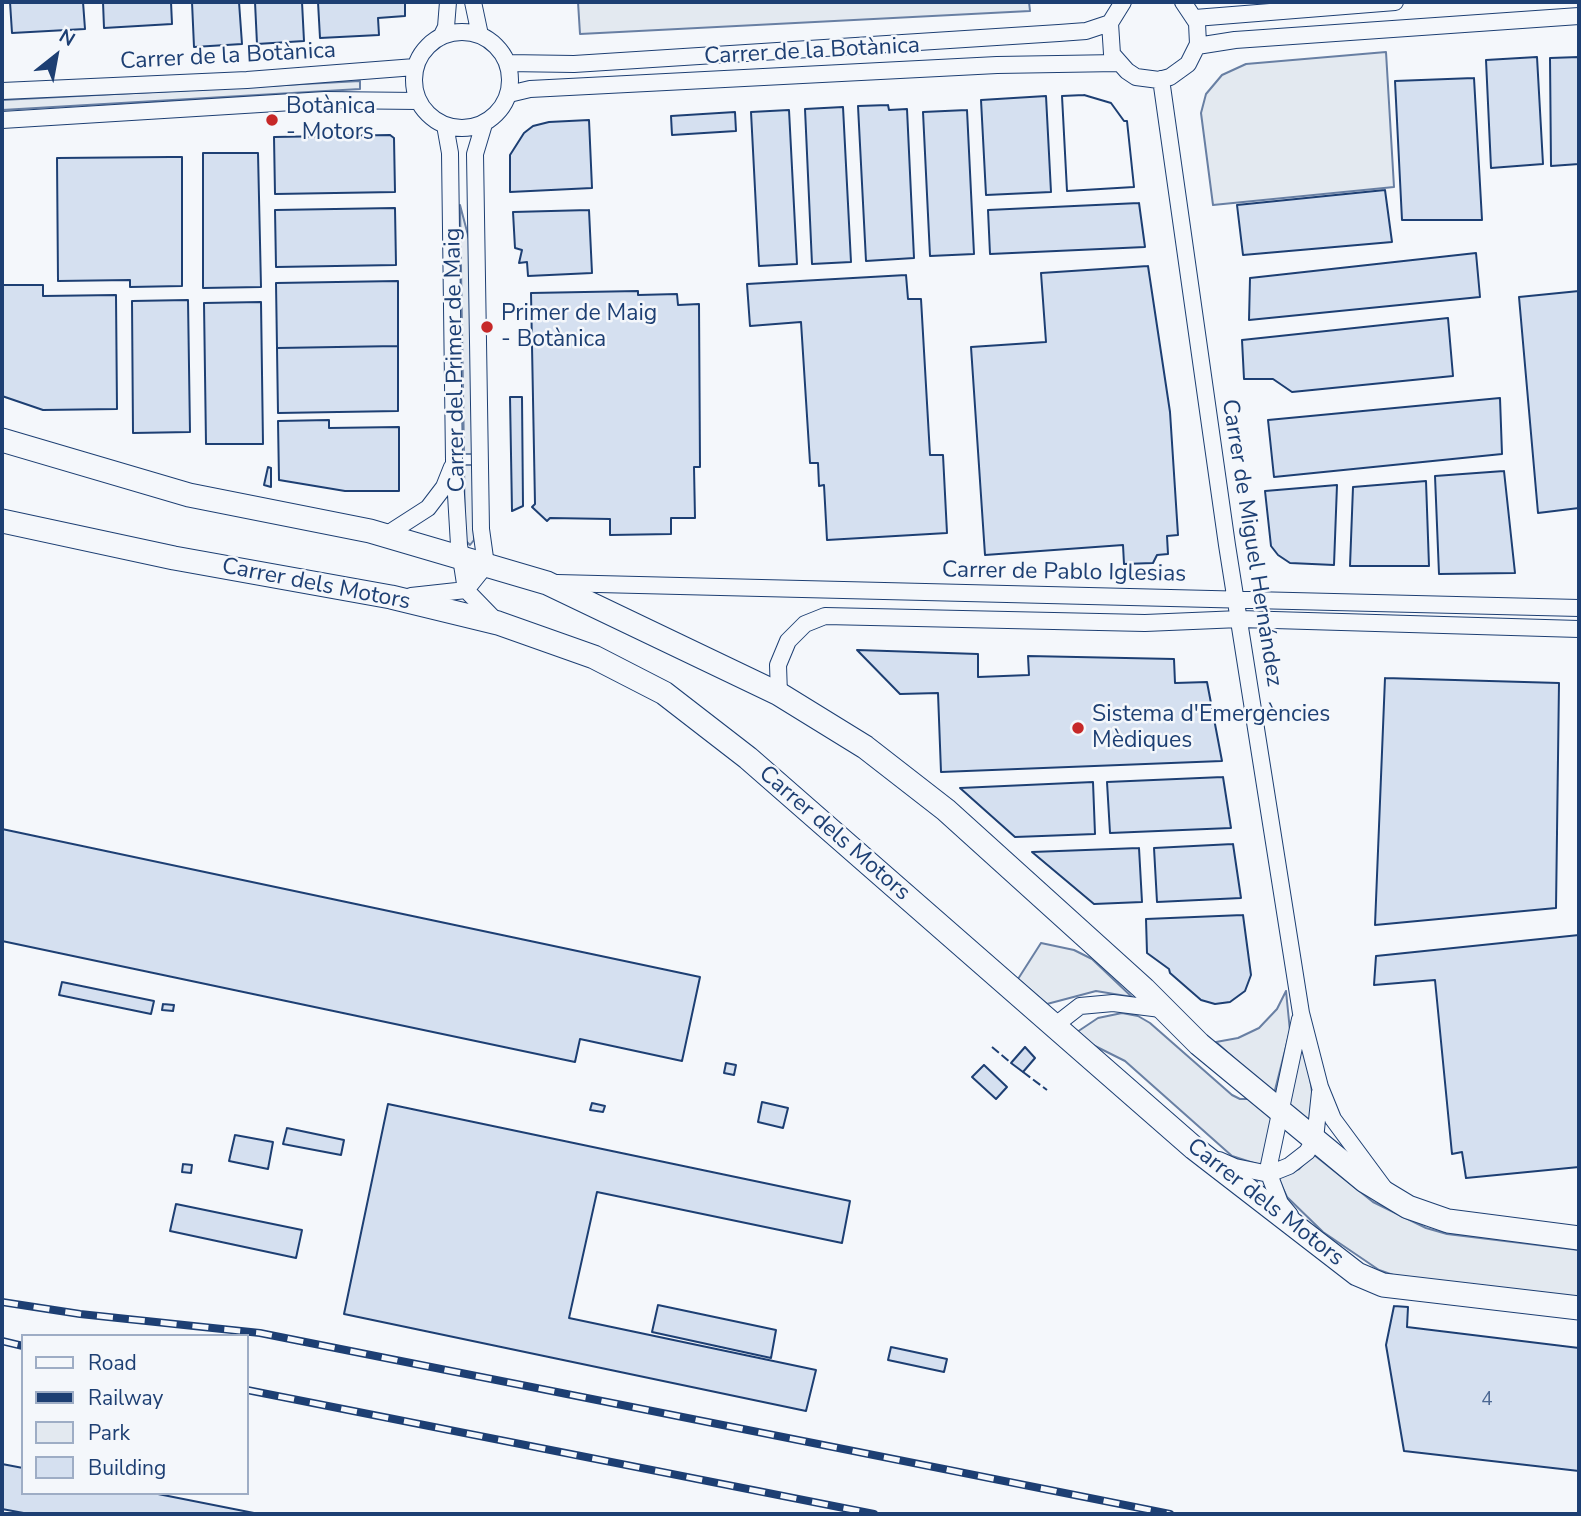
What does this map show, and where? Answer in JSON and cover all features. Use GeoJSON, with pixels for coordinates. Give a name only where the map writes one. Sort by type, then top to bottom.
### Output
{"type":"FeatureCollection","features":[{"type":"Feature","properties":{"kind":"street"},"geometry":{"type":"LineString","coordinates":[[441,37],[463,32],[481,36],[494,44],[507,63],[509,94],[499,111],[484,124],[464,129],[445,125],[429,116],[418,101],[414,82],[415,66],[425,50],[441,37],[446,27],[448,2]]}},
{"type":"Feature","properties":{"kind":"street"},"geometry":{"type":"LineString","coordinates":[[474,2],[481,36]]}},
{"type":"Feature","properties":{"kind":"street"},"geometry":{"type":"LineString","coordinates":[[1123,2],[1110,23],[1109,43],[1118,63],[1136,77],[1161,79],[1179,72],[1188,64],[1197,46],[1195,18],[1184,2]]}},
{"type":"Feature","properties":{"kind":"street"},"geometry":{"type":"LineString","coordinates":[[1195,18],[1395,2]]}},
{"type":"Feature","properties":{"kind":"street"},"geometry":{"type":"LineString","coordinates":[[1197,46],[1249,39],[1579,16]]}},
{"type":"Feature","properties":{"kind":"street","name":"Carrer de la Botànica"},"geometry":{"type":"LineString","coordinates":[[507,63],[574,64],[1086,31],[1110,23]]}},
{"type":"Feature","properties":{"kind":"street","name":"Carrer de la Botànica"},"geometry":{"type":"LineString","coordinates":[[509,94],[530,89],[998,65],[1118,63]]}},
{"type":"Feature","properties":{"kind":"street","name":"Carrer de la Botànica"},"geometry":{"type":"LineString","coordinates":[[2,91],[247,80],[415,66]]}},
{"type":"Feature","properties":{"kind":"street","name":"Carrer de Miguel Hernández"},"geometry":{"type":"LineString","coordinates":[[1161,79],[1301,1013],[1320,1087],[1333,1119],[1391,1198]]}},
{"type":"Feature","properties":{"kind":"street"},"geometry":{"type":"LineString","coordinates":[[2,120],[325,100],[418,101]]}},
{"type":"Feature","properties":{"kind":"street","name":"Carrer del Primer de Maig"},"geometry":{"type":"LineString","coordinates":[[484,124],[475,154],[481,529],[486,565]]}},
{"type":"Feature","properties":{"kind":"street","name":"Carrer del Primer de Maig"},"geometry":{"type":"LineString","coordinates":[[445,125],[450,153],[454,461],[466,590]]}},
{"type":"Feature","properties":{"kind":"street"},"geometry":{"type":"LineString","coordinates":[[2,440],[189,495],[386,535],[547,583],[779,694],[865,747],[946,810],[1144,989],[1161,1009],[1220,1062],[1354,1173],[1391,1198],[1448,1221],[1579,1238]]}},
{"type":"Feature","properties":{"kind":"street","name":"Carrer del Primer de Maig"},"geometry":{"type":"LineString","coordinates":[[386,535],[428,508],[444,487],[454,461]]}},
{"type":"Feature","properties":{"kind":"street","name":"Carrer dels Motors"},"geometry":{"type":"LineString","coordinates":[[2,521],[173,558],[391,597],[498,622],[594,657],[664,693],[748,758],[1194,1148],[1316,1245],[1357,1273],[1383,1285],[1579,1308]]}},
{"type":"Feature","properties":{"kind":"street"},"geometry":{"type":"LineString","coordinates":[[391,597],[466,590],[486,565]]}},
{"type":"Feature","properties":{"kind":"street","name":"Carrer de Pablo Iglesias"},"geometry":{"type":"LineString","coordinates":[[547,583],[1579,608]]}},
{"type":"Feature","properties":{"kind":"street"},"geometry":{"type":"LineString","coordinates":[[466,590],[498,622]]}},
{"type":"Feature","properties":{"kind":"street","name":"Carrer de Pablo Iglesias"},"geometry":{"type":"LineString","coordinates":[[779,694],[778,665],[788,641],[805,624],[825,616],[1145,623],[1240,619],[1579,629]]}},
{"type":"Feature","properties":{"kind":"street"},"geometry":{"type":"LineString","coordinates":[[1053,1027],[1080,1006],[1113,1003],[1161,1009]]}},
{"type":"Feature","properties":{"kind":"street","name":"Carrer de Miguel Hernández"},"geometry":{"type":"LineString","coordinates":[[1301,1013],[1270,1150],[1269,1174],[1282,1205],[1316,1245]]}},
{"type":"Feature","properties":{"kind":"street","name":"Carrer de Miguel Hernández"},"geometry":{"type":"LineString","coordinates":[[1315,1139],[1320,1087]]}},
{"type":"Feature","properties":{"kind":"street"},"geometry":{"type":"LineString","coordinates":[[1194,1148],[1235,1167],[1269,1174],[1297,1161],[1315,1139]]}},
{"type":"Feature","properties":{"kind":"green space"},"geometry":{"type":"Polygon","coordinates":[[[578,2],[1029,2],[1030,11],[580,34],[578,2]]]}},
{"type":"Feature","properties":{"kind":"green space"},"geometry":{"type":"Polygon","coordinates":[[[1386,52],[1394,187],[1213,205],[1201,113],[1206,94],[1222,75],[1246,64],[1386,52]]]}},
{"type":"Feature","properties":{"kind":"green space"},"geometry":{"type":"Polygon","coordinates":[[[360,81],[360,89],[2,110],[2,100],[360,81]]]}},
{"type":"Feature","properties":{"kind":"green space"},"geometry":{"type":"Polygon","coordinates":[[[460,205],[469,239],[473,454],[464,454],[460,205]]]}},
{"type":"Feature","properties":{"kind":"green space"},"geometry":{"type":"Polygon","coordinates":[[[464,465],[473,465],[474,540],[470,545],[465,540],[464,465]]]}},
{"type":"Feature","properties":{"kind":"green space"},"geometry":{"type":"Polygon","coordinates":[[[1041,943],[1074,950],[1092,959],[1132,997],[1096,991],[1047,1004],[1018,979],[1041,943]]]}},
{"type":"Feature","properties":{"kind":"green space"},"geometry":{"type":"Polygon","coordinates":[[[1286,991],[1290,1031],[1274,1094],[1216,1042],[1238,1038],[1259,1028],[1277,1009],[1286,991]]]}},
{"type":"Feature","properties":{"kind":"green space"},"geometry":{"type":"Polygon","coordinates":[[[1122,1013],[1138,1016],[1150,1023],[1232,1095],[1240,1099],[1251,1099],[1272,1118],[1263,1166],[1232,1156],[1125,1061],[1093,1045],[1077,1032],[1098,1018],[1122,1013]]]}},
{"type":"Feature","properties":{"kind":"green space"},"geometry":{"type":"Polygon","coordinates":[[[1301,1041],[1305,1042],[1314,1106],[1313,1125],[1288,1106],[1301,1041]]]}},
{"type":"Feature","properties":{"kind":"green space"},"geometry":{"type":"Polygon","coordinates":[[[1313,1154],[1373,1202],[1426,1228],[1447,1234],[1579,1250],[1579,1298],[1396,1276],[1379,1270],[1323,1232],[1287,1197],[1278,1178],[1299,1169],[1313,1154]]]}},
{"type":"Feature","properties":{"kind":"building"},"geometry":{"type":"Polygon","coordinates":[[[10,2],[83,2],[85,29],[12,33],[10,2]]]}},
{"type":"Feature","properties":{"kind":"building"},"geometry":{"type":"Polygon","coordinates":[[[103,2],[171,2],[172,24],[104,28],[103,2]]]}},
{"type":"Feature","properties":{"kind":"building"},"geometry":{"type":"Polygon","coordinates":[[[192,2],[239,2],[242,44],[194,47],[192,2]]]}},
{"type":"Feature","properties":{"kind":"building"},"geometry":{"type":"Polygon","coordinates":[[[255,2],[302,2],[304,41],[257,44],[255,2]]]}},
{"type":"Feature","properties":{"kind":"building"},"geometry":{"type":"Polygon","coordinates":[[[318,2],[405,2],[405,16],[378,18],[379,35],[320,38],[318,2]]]}},
{"type":"Feature","properties":{"kind":"building"},"geometry":{"type":"Polygon","coordinates":[[[1537,57],[1543,164],[1491,168],[1486,60],[1537,57]]]}},
{"type":"Feature","properties":{"kind":"building"},"geometry":{"type":"Polygon","coordinates":[[[1579,57],[1579,164],[1551,166],[1550,58],[1579,57]]]}},
{"type":"Feature","properties":{"kind":"building"},"geometry":{"type":"Polygon","coordinates":[[[1474,78],[1482,220],[1402,220],[1395,81],[1474,78]]]}},
{"type":"Feature","properties":{"kind":"building"},"geometry":{"type":"Polygon","coordinates":[[[1084,95],[1111,103],[1124,121],[1127,121],[1134,187],[1067,191],[1062,96],[1084,95]]]}},
{"type":"Feature","properties":{"kind":"building"},"geometry":{"type":"Polygon","coordinates":[[[1084,95],[1111,103],[1124,121],[1127,121],[1134,187],[1067,191],[1062,96],[1084,95]]]}},
{"type":"Feature","properties":{"kind":"building"},"geometry":{"type":"Polygon","coordinates":[[[1046,96],[1051,192],[986,195],[981,100],[1046,96]]]}},
{"type":"Feature","properties":{"kind":"building"},"geometry":{"type":"Polygon","coordinates":[[[888,105],[889,110],[907,109],[914,258],[866,261],[858,106],[888,105]]]}},
{"type":"Feature","properties":{"kind":"building"},"geometry":{"type":"Polygon","coordinates":[[[843,107],[851,262],[812,264],[805,109],[843,107]]]}},
{"type":"Feature","properties":{"kind":"building"},"geometry":{"type":"Polygon","coordinates":[[[789,110],[797,264],[759,266],[751,112],[789,110]]]}},
{"type":"Feature","properties":{"kind":"building"},"geometry":{"type":"Polygon","coordinates":[[[967,110],[974,254],[930,256],[923,112],[967,110]]]}},
{"type":"Feature","properties":{"kind":"building"},"geometry":{"type":"Polygon","coordinates":[[[735,112],[736,131],[672,135],[671,116],[735,112]]]}},
{"type":"Feature","properties":{"kind":"building"},"geometry":{"type":"Polygon","coordinates":[[[589,120],[592,188],[510,192],[510,155],[524,133],[533,126],[549,122],[589,120]]]}},
{"type":"Feature","properties":{"kind":"building"},"geometry":{"type":"Polygon","coordinates":[[[390,135],[394,138],[395,192],[275,194],[274,137],[390,135]]]}},
{"type":"Feature","properties":{"kind":"building"},"geometry":{"type":"Polygon","coordinates":[[[203,153],[258,153],[261,287],[203,288],[203,153]]]}},
{"type":"Feature","properties":{"kind":"building"},"geometry":{"type":"Polygon","coordinates":[[[182,157],[182,286],[130,287],[130,280],[58,281],[57,158],[182,157]]]}},
{"type":"Feature","properties":{"kind":"building"},"geometry":{"type":"Polygon","coordinates":[[[1385,190],[1392,242],[1243,255],[1237,205],[1385,190]]]}},
{"type":"Feature","properties":{"kind":"building"},"geometry":{"type":"Polygon","coordinates":[[[1139,203],[1145,247],[990,254],[988,210],[1139,203]]]}},
{"type":"Feature","properties":{"kind":"building"},"geometry":{"type":"Polygon","coordinates":[[[395,208],[396,265],[276,267],[275,210],[395,208]]]}},
{"type":"Feature","properties":{"kind":"building"},"geometry":{"type":"Polygon","coordinates":[[[589,210],[592,273],[528,276],[527,262],[519,263],[522,250],[515,248],[513,212],[589,210]]]}},
{"type":"Feature","properties":{"kind":"building"},"geometry":{"type":"Polygon","coordinates":[[[1476,253],[1480,297],[1249,320],[1250,278],[1476,253]]]}},
{"type":"Feature","properties":{"kind":"building"},"geometry":{"type":"Polygon","coordinates":[[[1148,266],[1170,412],[1178,535],[1167,536],[1168,554],[1157,555],[1153,563],[1124,564],[1123,545],[985,555],[971,347],[1046,342],[1041,273],[1148,266]]]}},
{"type":"Feature","properties":{"kind":"building"},"geometry":{"type":"Polygon","coordinates":[[[906,275],[908,299],[921,299],[930,455],[943,455],[947,533],[827,540],[824,485],[819,486],[818,463],[810,463],[801,322],[750,326],[747,284],[906,275]]]}},
{"type":"Feature","properties":{"kind":"building"},"geometry":{"type":"Polygon","coordinates":[[[398,281],[398,346],[277,348],[276,283],[398,281]]]}},
{"type":"Feature","properties":{"kind":"building"},"geometry":{"type":"Polygon","coordinates":[[[2,285],[43,285],[43,296],[116,295],[117,409],[43,410],[2,396],[2,285]]]}},
{"type":"Feature","properties":{"kind":"building"},"geometry":{"type":"Polygon","coordinates":[[[638,291],[638,295],[677,294],[678,305],[699,304],[700,467],[694,467],[695,518],[671,518],[671,534],[610,535],[610,519],[550,518],[547,521],[532,507],[535,504],[531,293],[638,291]]]}},
{"type":"Feature","properties":{"kind":"building"},"geometry":{"type":"Polygon","coordinates":[[[1579,291],[1579,508],[1538,513],[1519,297],[1579,291]]]}},
{"type":"Feature","properties":{"kind":"building"},"geometry":{"type":"Polygon","coordinates":[[[188,300],[190,432],[133,433],[132,301],[188,300]]]}},
{"type":"Feature","properties":{"kind":"building"},"geometry":{"type":"Polygon","coordinates":[[[261,302],[263,444],[206,444],[204,303],[261,302]]]}},
{"type":"Feature","properties":{"kind":"building"},"geometry":{"type":"Polygon","coordinates":[[[1448,318],[1453,376],[1292,392],[1273,379],[1244,379],[1242,340],[1448,318]]]}},
{"type":"Feature","properties":{"kind":"building"},"geometry":{"type":"Polygon","coordinates":[[[398,346],[398,411],[278,413],[277,348],[398,346]]]}},
{"type":"Feature","properties":{"kind":"building"},"geometry":{"type":"Polygon","coordinates":[[[510,397],[522,397],[523,506],[512,511],[510,397]]]}},
{"type":"Feature","properties":{"kind":"building"},"geometry":{"type":"Polygon","coordinates":[[[1500,398],[1502,454],[1274,477],[1268,420],[1500,398]]]}},
{"type":"Feature","properties":{"kind":"building"},"geometry":{"type":"Polygon","coordinates":[[[329,420],[329,428],[399,427],[399,491],[345,491],[279,480],[278,421],[329,420]]]}},
{"type":"Feature","properties":{"kind":"building"},"geometry":{"type":"Polygon","coordinates":[[[268,467],[271,468],[271,487],[264,485],[268,467]]]}},
{"type":"Feature","properties":{"kind":"building"},"geometry":{"type":"Polygon","coordinates":[[[1504,471],[1515,573],[1439,574],[1435,476],[1504,471]]]}},
{"type":"Feature","properties":{"kind":"building"},"geometry":{"type":"Polygon","coordinates":[[[1426,481],[1429,566],[1350,566],[1353,487],[1426,481]]]}},
{"type":"Feature","properties":{"kind":"building"},"geometry":{"type":"Polygon","coordinates":[[[1337,485],[1334,565],[1290,563],[1278,555],[1271,546],[1265,491],[1337,485]]]}},
{"type":"Feature","properties":{"kind":"building","name":"Sistema d'Emergències Mèdiques"},"geometry":{"type":"Polygon","coordinates":[[[857,650],[978,654],[978,677],[1029,675],[1028,656],[1174,659],[1175,683],[1207,682],[1222,761],[941,772],[938,693],[900,694],[857,650]]]}},
{"type":"Feature","properties":{"kind":"building"},"geometry":{"type":"Polygon","coordinates":[[[1385,678],[1559,683],[1556,908],[1375,925],[1385,678]]]}},
{"type":"Feature","properties":{"kind":"building"},"geometry":{"type":"Polygon","coordinates":[[[1223,777],[1231,828],[1110,833],[1107,782],[1223,777]]]}},
{"type":"Feature","properties":{"kind":"building"},"geometry":{"type":"Polygon","coordinates":[[[1093,782],[1095,834],[1015,837],[960,788],[1093,782]]]}},
{"type":"Feature","properties":{"kind":"building"},"geometry":{"type":"Polygon","coordinates":[[[2,829],[700,977],[682,1061],[580,1039],[575,1062],[2,941],[2,829]]]}},
{"type":"Feature","properties":{"kind":"building"},"geometry":{"type":"Polygon","coordinates":[[[1233,844],[1241,898],[1157,902],[1154,848],[1233,844]]]}},
{"type":"Feature","properties":{"kind":"building"},"geometry":{"type":"Polygon","coordinates":[[[1139,848],[1142,902],[1094,904],[1032,852],[1139,848]]]}},
{"type":"Feature","properties":{"kind":"building"},"geometry":{"type":"Polygon","coordinates":[[[1243,915],[1251,975],[1245,991],[1230,1002],[1215,1004],[1201,1000],[1170,973],[1169,969],[1147,953],[1146,919],[1243,915]]]}},
{"type":"Feature","properties":{"kind":"building"},"geometry":{"type":"Polygon","coordinates":[[[1579,935],[1579,1167],[1466,1178],[1462,1152],[1452,1154],[1435,980],[1374,985],[1376,956],[1579,935]]]}},
{"type":"Feature","properties":{"kind":"building"},"geometry":{"type":"Polygon","coordinates":[[[62,982],[154,1001],[151,1014],[59,995],[62,982]]]}},
{"type":"Feature","properties":{"kind":"building"},"geometry":{"type":"Polygon","coordinates":[[[163,1004],[174,1005],[173,1011],[162,1010],[163,1004]]]}},
{"type":"Feature","properties":{"kind":"building"},"geometry":{"type":"Polygon","coordinates":[[[1025,1047],[1035,1058],[1023,1072],[1011,1063],[1025,1047]]]}},
{"type":"Feature","properties":{"kind":"building"},"geometry":{"type":"Polygon","coordinates":[[[726,1063],[736,1065],[734,1075],[724,1073],[726,1063]]]}},
{"type":"Feature","properties":{"kind":"building"},"geometry":{"type":"Polygon","coordinates":[[[984,1065],[1007,1087],[996,1099],[972,1077],[984,1065]]]}},
{"type":"Feature","properties":{"kind":"building"},"geometry":{"type":"Polygon","coordinates":[[[762,1102],[788,1108],[783,1128],[758,1122],[762,1102]]]}},
{"type":"Feature","properties":{"kind":"building"},"geometry":{"type":"Polygon","coordinates":[[[592,1103],[605,1106],[603,1112],[590,1110],[592,1103]]]}},
{"type":"Feature","properties":{"kind":"building"},"geometry":{"type":"Polygon","coordinates":[[[388,1104],[850,1201],[842,1243],[597,1192],[569,1318],[816,1370],[806,1411],[344,1314],[388,1104]]]}},
{"type":"Feature","properties":{"kind":"building"},"geometry":{"type":"Polygon","coordinates":[[[287,1128],[344,1140],[341,1155],[283,1144],[287,1128]]]}},
{"type":"Feature","properties":{"kind":"building"},"geometry":{"type":"Polygon","coordinates":[[[235,1135],[273,1142],[268,1169],[229,1161],[235,1135]]]}},
{"type":"Feature","properties":{"kind":"building"},"geometry":{"type":"Polygon","coordinates":[[[183,1164],[192,1165],[191,1173],[182,1172],[183,1164]]]}},
{"type":"Feature","properties":{"kind":"building"},"geometry":{"type":"Polygon","coordinates":[[[176,1204],[302,1230],[296,1258],[170,1231],[176,1204]]]}},
{"type":"Feature","properties":{"kind":"building"},"geometry":{"type":"Polygon","coordinates":[[[658,1305],[776,1330],[771,1358],[652,1332],[658,1305]]]}},
{"type":"Feature","properties":{"kind":"building"},"geometry":{"type":"Polygon","coordinates":[[[1394,1306],[1408,1307],[1407,1327],[1579,1348],[1579,1471],[1404,1451],[1386,1345],[1394,1306]]]}},
{"type":"Feature","properties":{"kind":"building"},"geometry":{"type":"Polygon","coordinates":[[[891,1347],[947,1359],[944,1372],[888,1360],[891,1347]]]}},
{"type":"Feature","properties":{"kind":"building"},"geometry":{"type":"Polygon","coordinates":[[[2,1464],[21,1468],[21,1495],[163,1495],[259,1514],[29,1514],[2,1509],[2,1464]]]}},
{"type":"Feature","properties":{"kind":"railway"},"geometry":{"type":"LineString","coordinates":[[2,1302],[80,1314],[260,1333],[1170,1514]]}},
{"type":"Feature","properties":{"kind":"railway"},"geometry":{"type":"LineString","coordinates":[[2,1341],[21,1346]]}},
{"type":"Feature","properties":{"kind":"railway"},"geometry":{"type":"LineString","coordinates":[[248,1390],[874,1514]]}},
{"type":"Feature","properties":{"kind":"fence"},"geometry":{"type":"LineString","coordinates":[[992,1047],[1011,1063]]}},
{"type":"Feature","properties":{"kind":"fence"},"geometry":{"type":"LineString","coordinates":[[1023,1072],[1047,1090]]}},
{"type":"Feature","properties":{"kind":"place","name":"Botànica - Motors"},"geometry":{"type":"Point","coordinates":[272,120]}},
{"type":"Feature","properties":{"kind":"place","name":"Primer de Maig - Botànica"},"geometry":{"type":"Point","coordinates":[487,327]}},
{"type":"Feature","properties":{"kind":"place","name":"Sistema d'Emergències Mèdiques"},"geometry":{"type":"Point","coordinates":[1078,728]}}]}
